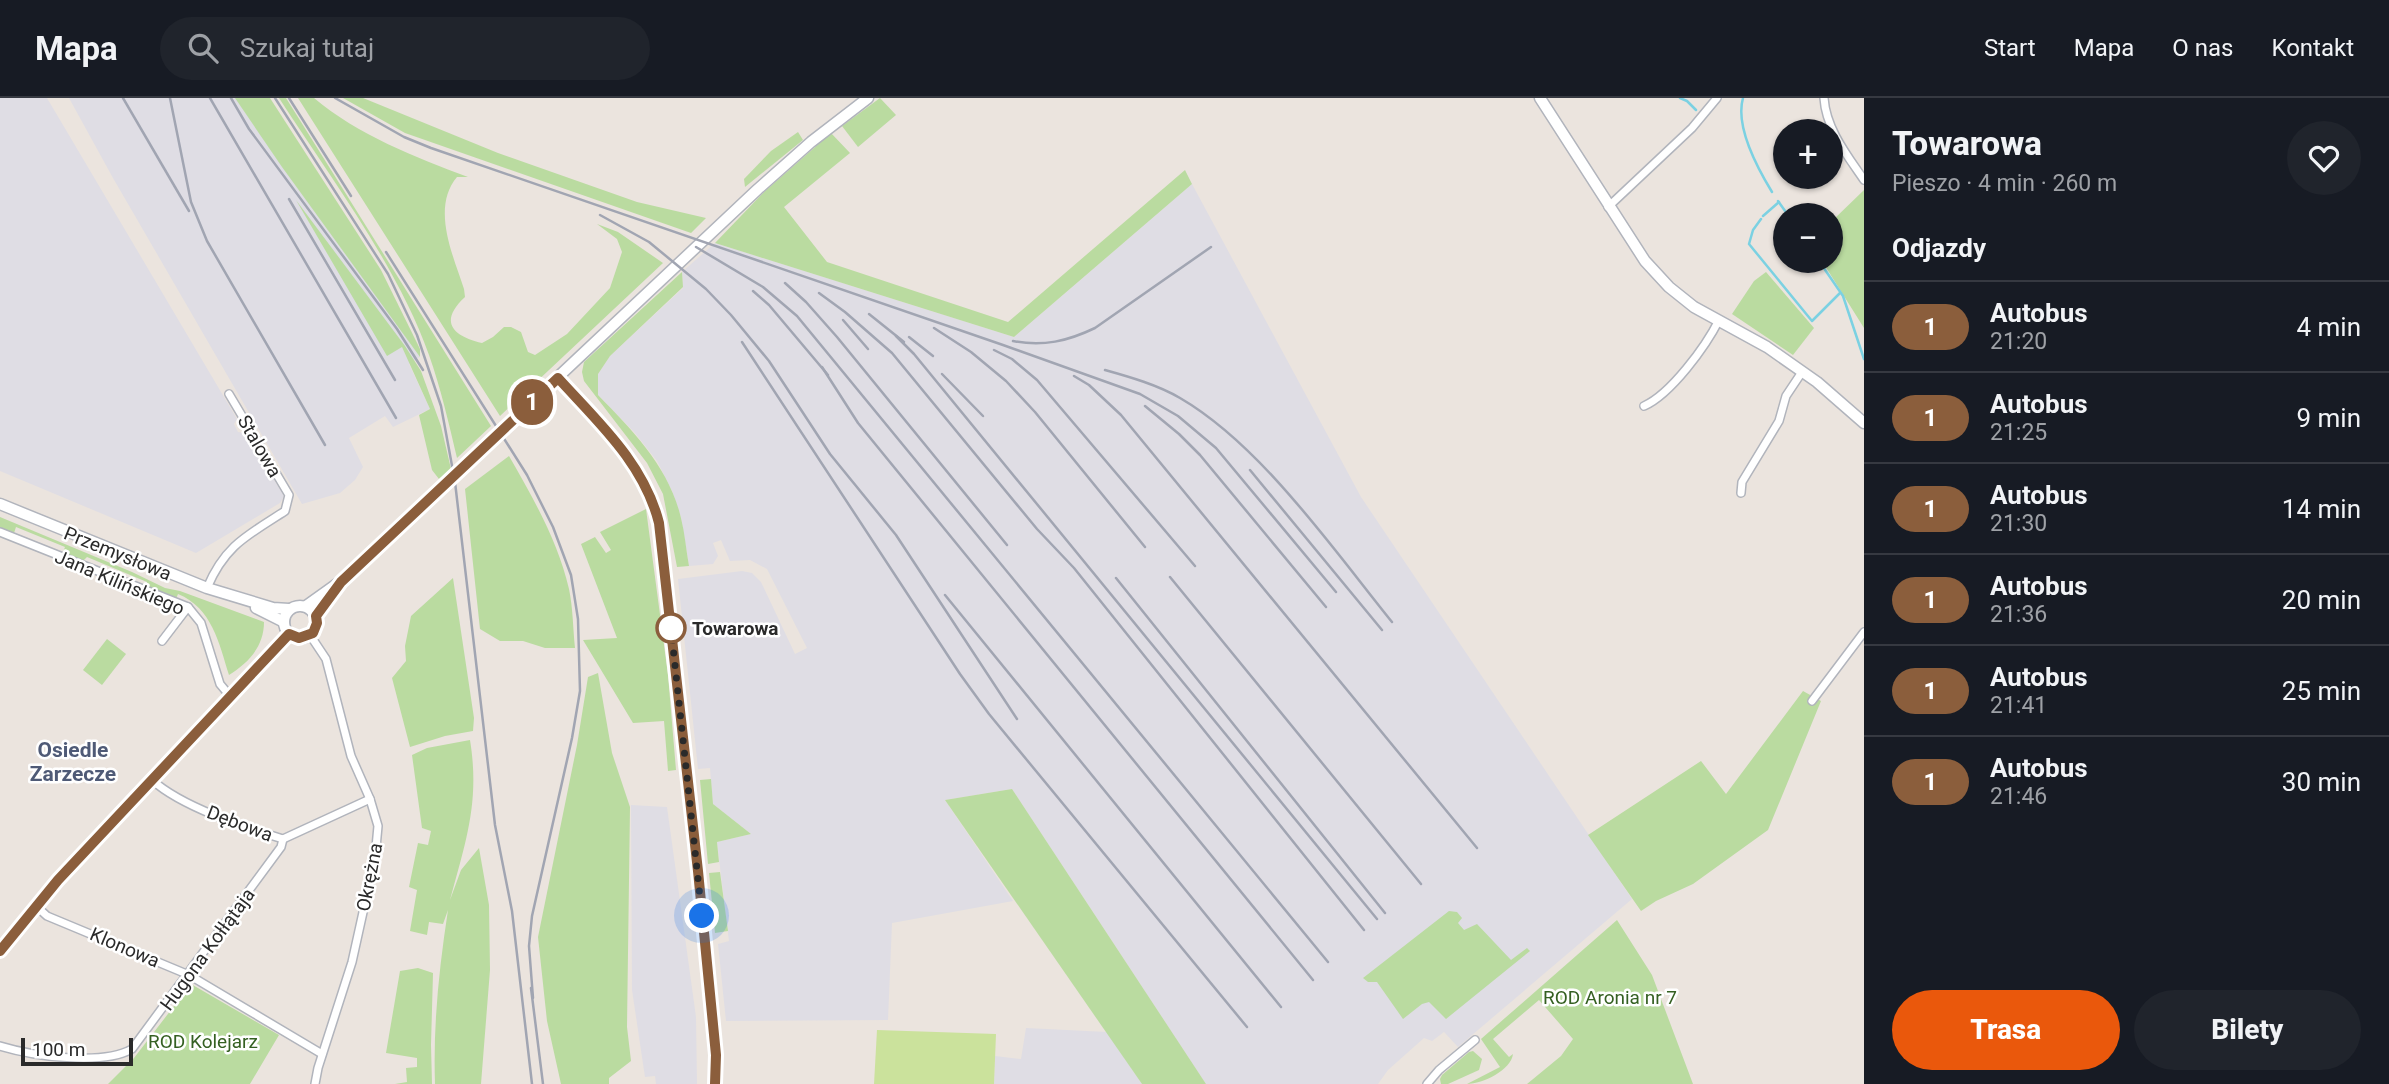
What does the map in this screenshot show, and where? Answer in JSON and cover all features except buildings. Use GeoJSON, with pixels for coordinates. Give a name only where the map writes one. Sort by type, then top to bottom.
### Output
{"type":"FeatureCollection","features":[{"type":"Feature","properties":{"kind":"main road"},"geometry":{"type":"LineString","coordinates":[[306,606],[341,582],[758,190],[811,142],[868,98]]}},
{"type":"Feature","properties":{"kind":"main road"},"geometry":{"type":"LineString","coordinates":[[1540,98],[1644,261],[1694,307],[1749,336],[1802,372],[1864,423]]}},
{"type":"Feature","properties":{"kind":"main road"},"geometry":{"type":"LineString","coordinates":[[558,378],[638,471],[651,495],[659,523],[716,1055],[715,1084]]}},
{"type":"Feature","properties":{"kind":"main road","name":"Przemysłowa"},"geometry":{"type":"LineString","coordinates":[[0,503],[207,589],[238,599],[289,609]]}},
{"type":"Feature","properties":{"kind":"main road"},"geometry":{"type":"LineString","coordinates":[[316,616],[306,606],[299,605],[289,609],[284,622],[289,634],[299,638],[310,635],[316,626],[316,616],[341,582]]}},
{"type":"Feature","properties":{"kind":"main road","name":"Przemysłowa"},"geometry":{"type":"LineString","coordinates":[[238,599],[284,622]]}},
{"type":"Feature","properties":{"kind":"main road"},"geometry":{"type":"LineString","coordinates":[[0,951],[58,880],[289,634]]}},
{"type":"Feature","properties":{"kind":"street"},"geometry":{"type":"LineString","coordinates":[[1608,207],[1692,128],[1717,98]]}},
{"type":"Feature","properties":{"kind":"street"},"geometry":{"type":"LineString","coordinates":[[1824,98],[1838,142],[1864,180]]}},
{"type":"Feature","properties":{"kind":"street"},"geometry":{"type":"LineString","coordinates":[[1644,406],[1680,376],[1704,346],[1719,320]]}},
{"type":"Feature","properties":{"kind":"street"},"geometry":{"type":"LineString","coordinates":[[1741,494],[1742,482],[1779,421],[1786,396],[1802,372]]}},
{"type":"Feature","properties":{"kind":"street","name":"Stalowa"},"geometry":{"type":"LineString","coordinates":[[207,589],[213,574],[238,540],[285,511],[288,504],[289,495],[229,394]]}},
{"type":"Feature","properties":{"kind":"street","name":"Jana Kilińskiego"},"geometry":{"type":"LineString","coordinates":[[0,532],[188,607],[201,623],[220,684],[230,696]]}},
{"type":"Feature","properties":{"kind":"street"},"geometry":{"type":"LineString","coordinates":[[162,641],[188,607]]}},
{"type":"Feature","properties":{"kind":"street"},"geometry":{"type":"LineString","coordinates":[[1812,701],[1864,632]]}},
{"type":"Feature","properties":{"kind":"street","name":"Okrężna"},"geometry":{"type":"LineString","coordinates":[[310,635],[326,659],[351,756],[370,799],[378,826],[374,858],[343,993],[322,1054],[315,1084]]}},
{"type":"Feature","properties":{"kind":"street","name":"Dębowa"},"geometry":{"type":"LineString","coordinates":[[152,780],[162,789],[191,805],[283,839],[370,799]]}},
{"type":"Feature","properties":{"kind":"street","name":"Hugona Kołłątaja"},"geometry":{"type":"LineString","coordinates":[[0,1046],[70,1058],[126,1053],[139,1042],[189,975],[281,847],[283,839]]}},
{"type":"Feature","properties":{"kind":"street","name":"Klonowa"},"geometry":{"type":"LineString","coordinates":[[36,906],[47,916],[189,975],[322,1054]]}},
{"type":"Feature","properties":{"kind":"street"},"geometry":{"type":"LineString","coordinates":[[1427,1084],[1439,1070],[1475,1040]]}},
{"type":"Feature","properties":{"kind":"shaded area"},"geometry":{"type":"Polygon","coordinates":[[[0,98],[47,98],[237,419],[234,424],[238,432],[245,433],[284,496],[280,503],[196,553],[0,471],[0,98]]]}},
{"type":"Feature","properties":{"kind":"shaded area"},"geometry":{"type":"Polygon","coordinates":[[[69,98],[266,98],[387,288],[420,357],[409,364],[430,409],[393,427],[385,416],[349,438],[363,467],[355,480],[340,493],[302,504],[69,98]]]}},
{"type":"Feature","properties":{"kind":"shaded area"},"geometry":{"type":"Polygon","coordinates":[[[1192,184],[1361,497],[1632,899],[1458,1047],[1444,1032],[1432,1041],[1424,1038],[1388,1070],[1378,1084],[1206,1084],[1012,789],[945,800],[1013,901],[892,923],[888,1020],[726,1021],[718,944],[729,941],[717,842],[751,834],[713,804],[710,768],[698,769],[678,579],[742,571],[752,573],[761,582],[795,654],[807,648],[767,569],[750,560],[730,561],[721,540],[713,543],[718,556],[713,564],[689,566],[681,517],[672,491],[657,461],[635,433],[598,395],[598,374],[610,356],[683,288],[682,272],[715,243],[1014,337],[1192,184]]]}},
{"type":"Feature","properties":{"kind":"shaded area"},"geometry":{"type":"Polygon","coordinates":[[[631,805],[667,807],[696,1017],[697,1084],[656,1084],[655,1076],[645,1077],[632,990],[631,805]]]}},
{"type":"Feature","properties":{"kind":"shaded area"},"geometry":{"type":"Polygon","coordinates":[[[1026,1028],[1107,1032],[1142,1084],[994,1084],[995,1056],[1021,1059],[1026,1028]]]}},
{"type":"Feature","properties":{"kind":"green space"},"geometry":{"type":"Polygon","coordinates":[[[235,98],[270,98],[381,270],[420,349],[420,357],[282,167],[235,98]]]}},
{"type":"Feature","properties":{"kind":"green space"},"geometry":{"type":"Polygon","coordinates":[[[279,98],[286,98],[491,426],[457,458],[429,355],[400,289],[362,223],[279,98]]]}},
{"type":"Feature","properties":{"kind":"green space"},"geometry":{"type":"Polygon","coordinates":[[[298,98],[314,98],[368,134],[468,177],[457,177],[449,189],[445,217],[450,247],[465,297],[452,314],[451,321],[452,327],[463,336],[482,343],[504,327],[511,327],[521,332],[528,352],[535,355],[567,334],[610,288],[622,252],[617,239],[597,224],[618,232],[663,263],[500,416],[298,98]]]}},
{"type":"Feature","properties":{"kind":"green space"},"geometry":{"type":"Polygon","coordinates":[[[343,98],[363,98],[498,153],[637,202],[706,218],[691,233],[405,133],[343,98]]]}},
{"type":"Feature","properties":{"kind":"green space"},"geometry":{"type":"Polygon","coordinates":[[[880,98],[896,115],[858,147],[842,126],[880,98]]]}},
{"type":"Feature","properties":{"kind":"green space"},"geometry":{"type":"Polygon","coordinates":[[[798,132],[803,140],[745,187],[744,179],[771,151],[798,132]]]}},
{"type":"Feature","properties":{"kind":"green space"},"geometry":{"type":"Polygon","coordinates":[[[831,133],[850,153],[784,207],[827,262],[1008,322],[1185,170],[1192,184],[1014,337],[715,243],[764,192],[831,133]]]}},
{"type":"Feature","properties":{"kind":"green space"},"geometry":{"type":"Polygon","coordinates":[[[1864,190],[1864,328],[1830,273],[1843,273],[1843,210],[1864,190]]]}},
{"type":"Feature","properties":{"kind":"green space"},"geometry":{"type":"Polygon","coordinates":[[[296,200],[421,371],[441,426],[451,469],[439,479],[432,470],[419,415],[430,409],[402,347],[387,356],[296,200]]]}},
{"type":"Feature","properties":{"kind":"green space"},"geometry":{"type":"Polygon","coordinates":[[[682,272],[683,287],[610,356],[598,374],[598,395],[648,451],[668,482],[682,524],[689,566],[677,567],[663,494],[647,463],[584,381],[582,372],[584,362],[682,272]]]}},
{"type":"Feature","properties":{"kind":"green space"},"geometry":{"type":"Polygon","coordinates":[[[1766,272],[1814,328],[1793,355],[1732,314],[1754,281],[1766,272]]]}},
{"type":"Feature","properties":{"kind":"green space"},"geometry":{"type":"Polygon","coordinates":[[[509,456],[552,537],[564,571],[570,596],[575,648],[545,648],[523,641],[500,641],[480,629],[465,489],[509,456]]]}},
{"type":"Feature","properties":{"kind":"green space"},"geometry":{"type":"Polygon","coordinates":[[[646,509],[668,675],[676,770],[668,771],[664,721],[633,723],[583,640],[617,638],[581,544],[595,537],[606,553],[611,550],[600,532],[646,509]]]}},
{"type":"Feature","properties":{"kind":"green space"},"geometry":{"type":"Polygon","coordinates":[[[0,517],[165,588],[264,622],[258,647],[248,660],[229,675],[212,628],[199,608],[190,600],[178,594],[176,599],[147,587],[147,582],[87,557],[83,561],[63,552],[65,547],[16,527],[14,533],[0,528],[0,517]]]}},
{"type":"Feature","properties":{"kind":"green space"},"geometry":{"type":"Polygon","coordinates":[[[453,578],[474,718],[473,731],[410,747],[392,678],[406,661],[405,646],[411,616],[453,578]]]}},
{"type":"Feature","properties":{"kind":"green space"},"geometry":{"type":"Polygon","coordinates":[[[107,639],[126,654],[102,685],[83,670],[107,639]]]}},
{"type":"Feature","properties":{"kind":"green space"},"geometry":{"type":"Polygon","coordinates":[[[598,673],[612,753],[630,807],[627,1027],[631,1061],[609,1078],[609,1084],[561,1084],[547,1021],[538,937],[588,677],[598,673]]]}},
{"type":"Feature","properties":{"kind":"green space"},"geometry":{"type":"Polygon","coordinates":[[[1803,691],[1821,701],[1768,830],[1693,884],[1641,911],[1588,835],[1701,761],[1726,794],[1803,691]]]}},
{"type":"Feature","properties":{"kind":"green space"},"geometry":{"type":"Polygon","coordinates":[[[470,740],[473,782],[470,821],[450,900],[461,870],[479,848],[489,905],[490,970],[481,1084],[435,1084],[437,997],[448,910],[443,924],[429,922],[427,935],[410,931],[417,890],[409,887],[418,843],[428,845],[431,831],[422,828],[412,755],[427,748],[470,740]]]}},
{"type":"Feature","properties":{"kind":"green space"},"geometry":{"type":"Polygon","coordinates":[[[711,779],[713,804],[751,834],[717,842],[719,862],[708,864],[700,780],[711,779]]]}},
{"type":"Feature","properties":{"kind":"green space"},"geometry":{"type":"Polygon","coordinates":[[[1012,789],[1206,1084],[1142,1084],[945,800],[1012,789]]]}},
{"type":"Feature","properties":{"kind":"green space"},"geometry":{"type":"Polygon","coordinates":[[[720,872],[728,931],[715,933],[709,873],[720,872]]]}},
{"type":"Feature","properties":{"kind":"green space"},"geometry":{"type":"Polygon","coordinates":[[[1449,911],[1457,912],[1462,918],[1458,923],[1464,930],[1477,924],[1511,960],[1527,948],[1530,951],[1446,1019],[1429,1002],[1422,1004],[1403,1019],[1377,982],[1368,982],[1363,978],[1449,911]]]}},
{"type":"Feature","properties":{"kind":"green space","name":"ROD Aronia nr 7"},"geometry":{"type":"Polygon","coordinates":[[[1617,920],[1652,975],[1693,1084],[1527,1084],[1561,1056],[1573,1039],[1539,1000],[1493,1039],[1509,1057],[1513,1054],[1502,1071],[1488,1079],[1467,1084],[1500,1067],[1481,1039],[1617,920]]]}},
{"type":"Feature","properties":{"kind":"green space"},"geometry":{"type":"Polygon","coordinates":[[[418,968],[433,973],[432,1084],[395,1084],[407,1082],[406,1068],[417,1067],[417,1058],[386,1053],[400,971],[418,968]]]}},
{"type":"Feature","properties":{"kind":"green space","name":"ROD Kolejarz"},"geometry":{"type":"Polygon","coordinates":[[[191,984],[279,1035],[250,1084],[108,1084],[134,1058],[191,984]]]}},
{"type":"Feature","properties":{"kind":"green space"},"geometry":{"type":"Polygon","coordinates":[[[877,1030],[996,1034],[994,1084],[874,1084],[877,1030]]]}},
{"type":"Feature","properties":{"kind":"green space"},"geometry":{"type":"Polygon","coordinates":[[[1473,1051],[1482,1059],[1479,1070],[1448,1084],[1441,1084],[1442,1075],[1473,1051]]]}},
{"type":"Feature","properties":{"kind":"waterway"},"geometry":{"type":"LineString","coordinates":[[1680,98],[1696,110]]}},
{"type":"Feature","properties":{"kind":"waterway"},"geometry":{"type":"LineString","coordinates":[[1743,98],[1741,109],[1745,134],[1772,192]]}},
{"type":"Feature","properties":{"kind":"waterway"},"geometry":{"type":"LineString","coordinates":[[1763,216],[1779,202]]}},
{"type":"Feature","properties":{"kind":"waterway"},"geometry":{"type":"LineString","coordinates":[[1761,219],[1753,230],[1749,244],[1812,321],[1840,293]]}},
{"type":"Feature","properties":{"kind":"waterway"},"geometry":{"type":"LineString","coordinates":[[1827,273],[1843,296],[1864,359]]}},
{"type":"Feature","properties":{"kind":"railway"},"geometry":{"type":"LineString","coordinates":[[123,98],[189,211]]}},
{"type":"Feature","properties":{"kind":"railway"},"geometry":{"type":"LineString","coordinates":[[170,98],[191,202],[207,241],[325,445]]}},
{"type":"Feature","properties":{"kind":"railway"},"geometry":{"type":"LineString","coordinates":[[210,98],[396,418]]}},
{"type":"Feature","properties":{"kind":"railway"},"geometry":{"type":"LineString","coordinates":[[231,98],[249,129],[397,329],[423,370]]}},
{"type":"Feature","properties":{"kind":"railway"},"geometry":{"type":"LineString","coordinates":[[275,98],[388,274],[417,335],[441,406],[455,482],[495,825],[512,911],[532,1084]]}},
{"type":"Feature","properties":{"kind":"railway"},"geometry":{"type":"LineString","coordinates":[[289,98],[351,196]]}},
{"type":"Feature","properties":{"kind":"railway"},"geometry":{"type":"LineString","coordinates":[[335,98],[404,137],[431,148],[1140,394],[1178,416],[1216,448],[1336,592]]}},
{"type":"Feature","properties":{"kind":"railway"},"geometry":{"type":"LineString","coordinates":[[289,199],[395,380]]}},
{"type":"Feature","properties":{"kind":"railway"},"geometry":{"type":"LineString","coordinates":[[600,215],[649,242],[706,289],[731,315],[769,361],[830,454],[896,535],[1017,719]]}},
{"type":"Feature","properties":{"kind":"railway"},"geometry":{"type":"LineString","coordinates":[[696,247],[763,287],[797,316],[1328,962]]}},
{"type":"Feature","properties":{"kind":"railway"},"geometry":{"type":"LineString","coordinates":[[1013,341],[1055,342],[1095,328],[1211,247]]}},
{"type":"Feature","properties":{"kind":"railway"},"geometry":{"type":"LineString","coordinates":[[386,252],[527,475],[553,527],[571,575],[578,619],[580,691],[532,916],[529,946],[533,998]]}},
{"type":"Feature","properties":{"kind":"railway"},"geometry":{"type":"LineString","coordinates":[[785,283],[837,337],[1007,545]]}},
{"type":"Feature","properties":{"kind":"railway"},"geometry":{"type":"LineString","coordinates":[[753,291],[769,305],[828,375]]}},
{"type":"Feature","properties":{"kind":"railway"},"geometry":{"type":"LineString","coordinates":[[819,293],[892,353],[1037,529],[1074,568],[1364,930]]}},
{"type":"Feature","properties":{"kind":"railway"},"geometry":{"type":"LineString","coordinates":[[869,314],[904,342]]}},
{"type":"Feature","properties":{"kind":"railway"},"geometry":{"type":"LineString","coordinates":[[843,320],[868,349]]}},
{"type":"Feature","properties":{"kind":"railway"},"geometry":{"type":"LineString","coordinates":[[934,328],[971,352],[1006,381],[1035,412],[1145,547]]}},
{"type":"Feature","properties":{"kind":"railway"},"geometry":{"type":"LineString","coordinates":[[896,336],[914,354],[1377,919]]}},
{"type":"Feature","properties":{"kind":"railway"},"geometry":{"type":"LineString","coordinates":[[909,337],[933,356]]}},
{"type":"Feature","properties":{"kind":"railway"},"geometry":{"type":"LineString","coordinates":[[742,342],[989,714],[1247,1027]]}},
{"type":"Feature","properties":{"kind":"railway"},"geometry":{"type":"LineString","coordinates":[[994,350],[1012,359],[1037,380],[1195,566]]}},
{"type":"Feature","properties":{"kind":"railway"},"geometry":{"type":"LineString","coordinates":[[822,367],[858,423],[1313,980]]}},
{"type":"Feature","properties":{"kind":"railway"},"geometry":{"type":"LineString","coordinates":[[1105,370],[1171,393],[1210,418],[1239,443],[1294,500],[1392,622]]}},
{"type":"Feature","properties":{"kind":"railway"},"geometry":{"type":"LineString","coordinates":[[942,374],[983,416]]}},
{"type":"Feature","properties":{"kind":"railway"},"geometry":{"type":"LineString","coordinates":[[1074,376],[1089,385],[1121,415],[1477,848]]}},
{"type":"Feature","properties":{"kind":"railway"},"geometry":{"type":"LineString","coordinates":[[1145,406],[1200,455],[1326,607]]}},
{"type":"Feature","properties":{"kind":"railway"},"geometry":{"type":"LineString","coordinates":[[1250,470],[1382,630]]}},
{"type":"Feature","properties":{"kind":"railway"},"geometry":{"type":"LineString","coordinates":[[1170,577],[1421,884]]}},
{"type":"Feature","properties":{"kind":"railway"},"geometry":{"type":"LineString","coordinates":[[1116,578],[1385,913]]}},
{"type":"Feature","properties":{"kind":"railway"},"geometry":{"type":"LineString","coordinates":[[945,595],[1281,1007]]}},
{"type":"Feature","properties":{"kind":"railway"},"geometry":{"type":"LineString","coordinates":[[531,988],[543,1084]]}},
{"type":"Feature","properties":{"kind":"bus line","name":"1"},"geometry":{"type":"LineString","coordinates":[[0,951],[58,880],[289,634],[299,638],[313,633],[317,623],[316,616],[341,582],[558,378],[602,426],[643,478],[659,523],[698,871],[716,1055],[715,1084]]}},
{"type":"Feature","properties":{"kind":"place","name":"Towarowa"},"geometry":{"type":"Point","coordinates":[671,628]}},
{"type":"Feature","properties":{"kind":"district","name":"Osiedle Zarzecze"},"geometry":{"type":"Point","coordinates":[73,762]}},
{"type":"Feature","properties":{"kind":"route"},"geometry":{"type":"LineString","coordinates":[[671,628],[702,916]]}}]}
